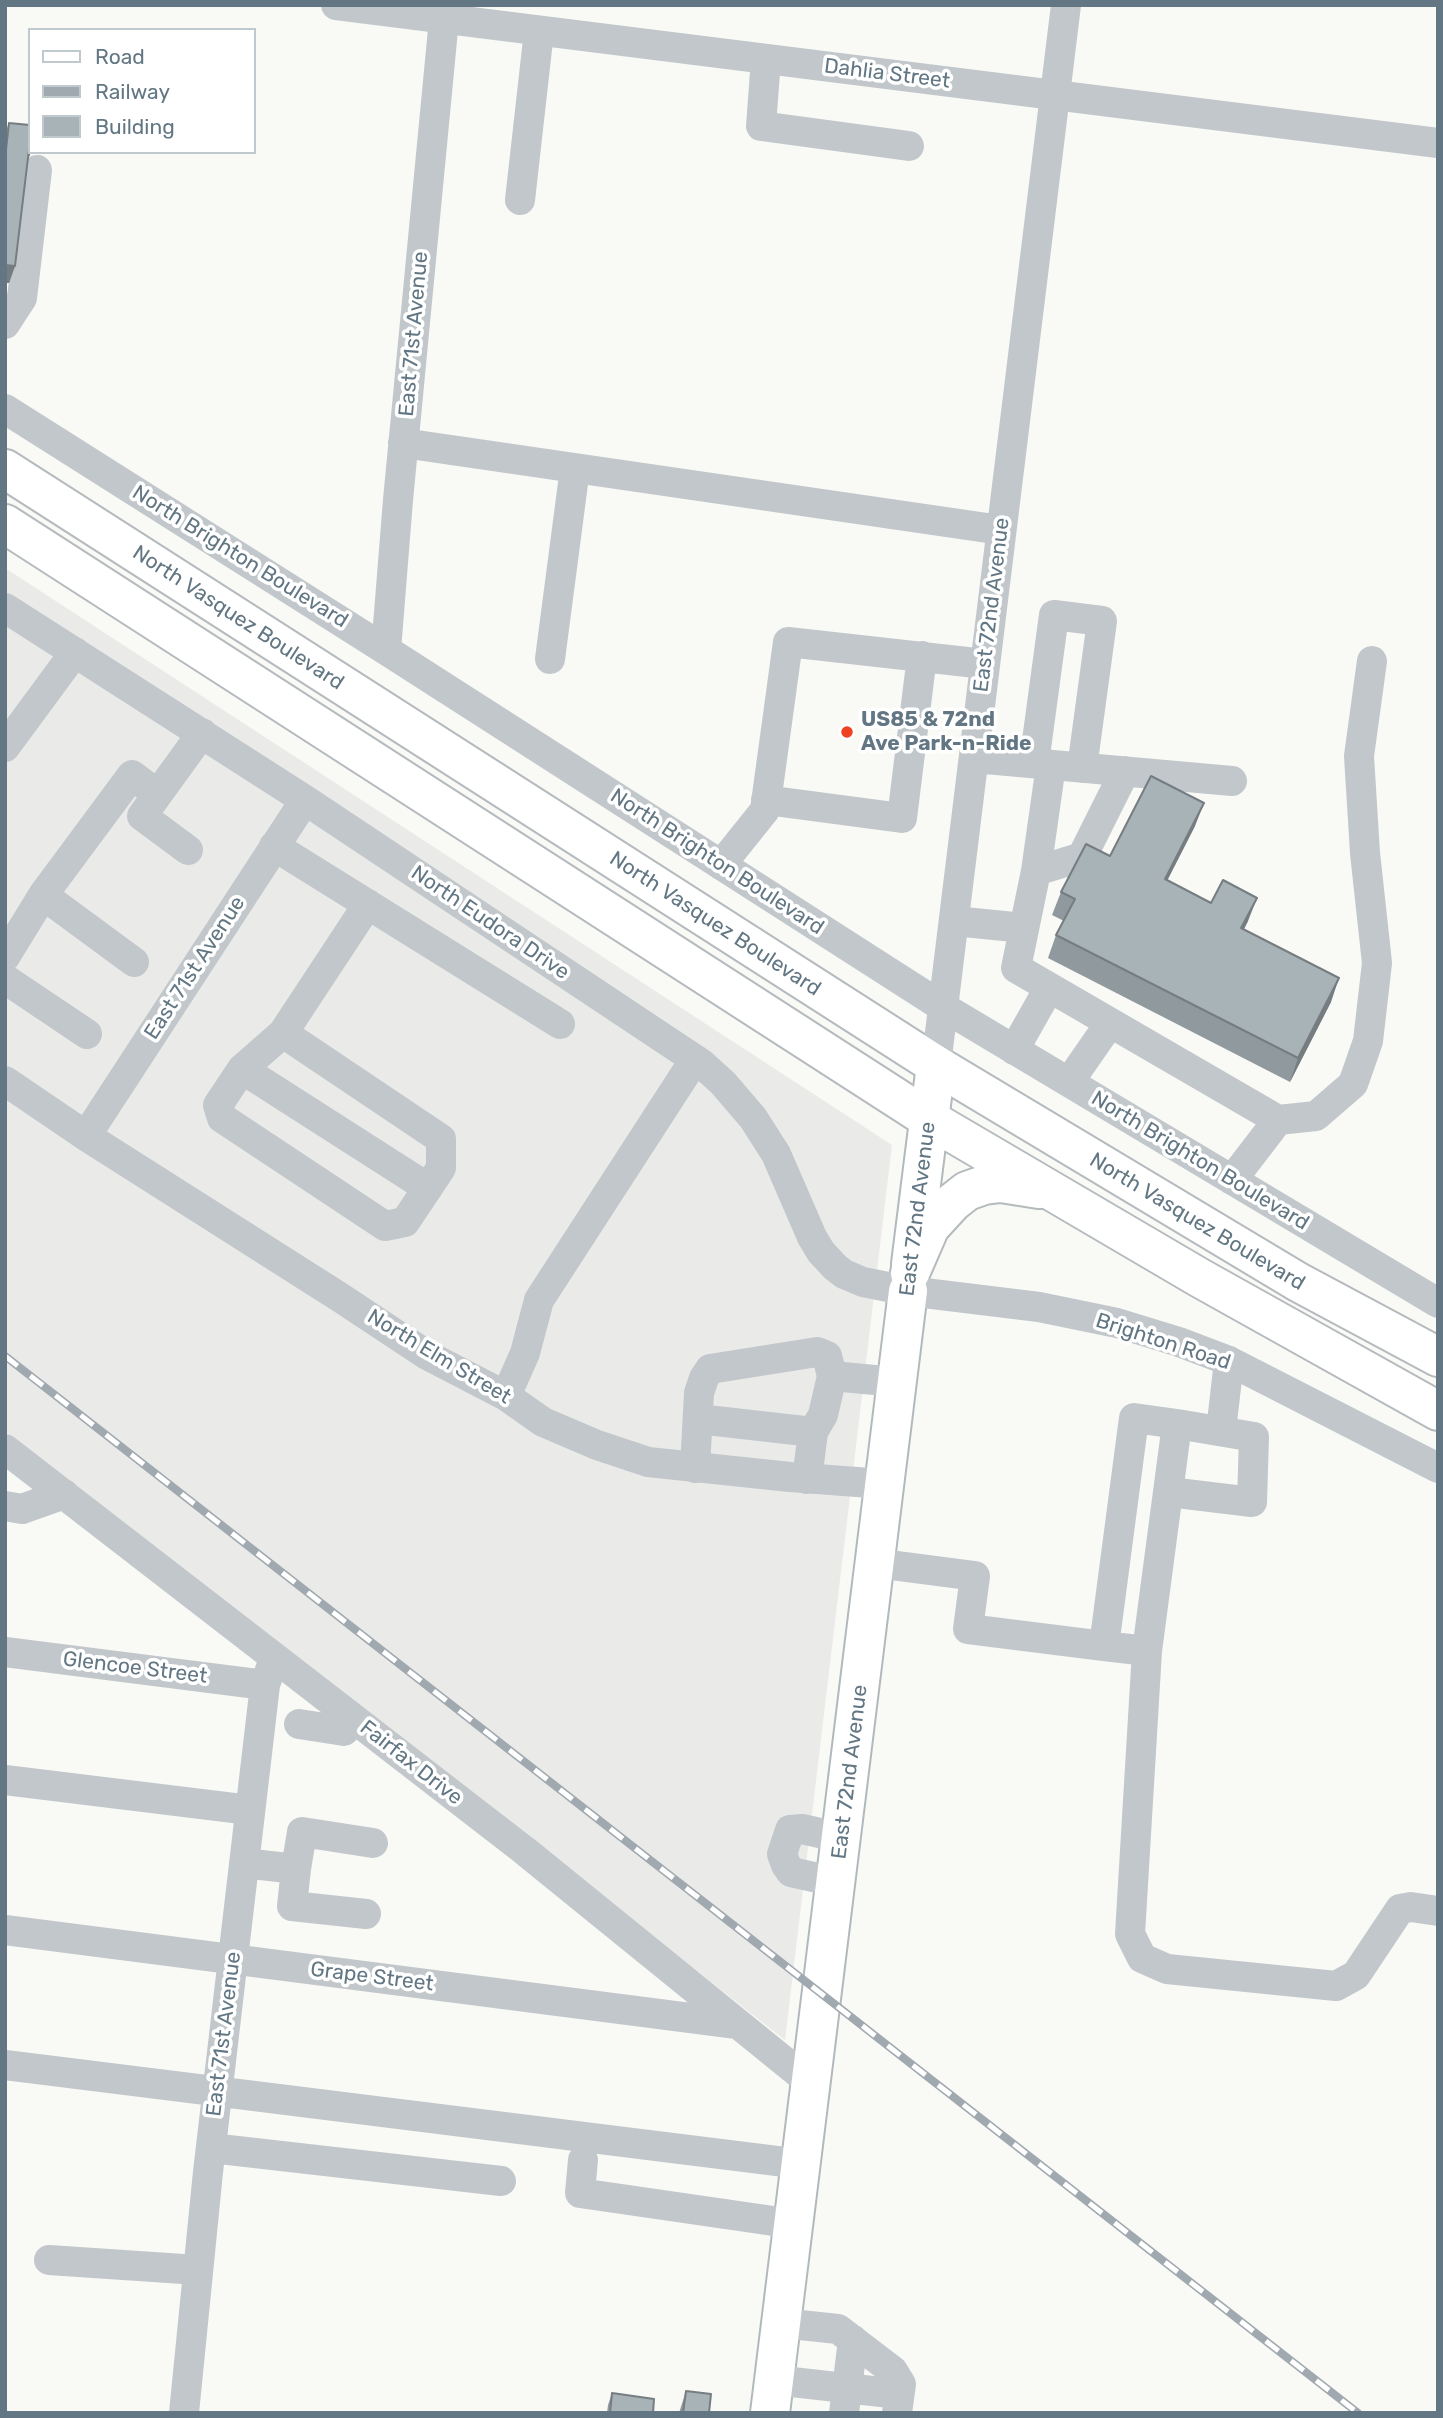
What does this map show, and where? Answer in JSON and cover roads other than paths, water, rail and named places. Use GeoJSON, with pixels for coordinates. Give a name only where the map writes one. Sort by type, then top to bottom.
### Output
{"type":"FeatureCollection","features":[{"type":"Feature","properties":{"kind":"main road","name":"North Vasquez Boulevard"},"geometry":{"type":"LineString","coordinates":[[5,469],[936,1065],[1298,1282],[1438,1357]]}},
{"type":"Feature","properties":{"kind":"main road","name":"North Vasquez Boulevard"},"geometry":{"type":"LineString","coordinates":[[5,524],[929,1119],[1050,1192],[1438,1411]]}},
{"type":"Feature","properties":{"kind":"main road","name":"East 72nd Avenue"},"geometry":{"type":"LineString","coordinates":[[772,2396],[936,1065]]}},
{"type":"Feature","properties":{"kind":"main road"},"geometry":{"type":"LineString","coordinates":[[909,1282],[930,1227],[940,1214],[967,1191],[1001,1183],[1050,1192]]}},
{"type":"Feature","properties":{"kind":"street","name":"Dahlia Street"},"geometry":{"type":"LineString","coordinates":[[336,5],[1438,143]]}},
{"type":"Feature","properties":{"kind":"street","name":"East 72nd Avenue"},"geometry":{"type":"LineString","coordinates":[[936,1065],[1066,5]]}},
{"type":"Feature","properties":{"kind":"street","name":"East 71st Avenue"},"geometry":{"type":"LineString","coordinates":[[386,650],[444,19]]}},
{"type":"Feature","properties":{"kind":"street"},"geometry":{"type":"LineString","coordinates":[[520,200],[539,31]]}},
{"type":"Feature","properties":{"kind":"street"},"geometry":{"type":"LineString","coordinates":[[766,59],[761,126],[909,146]]}},
{"type":"Feature","properties":{"kind":"street"},"geometry":{"type":"LineString","coordinates":[[5,324],[22,298],[37,170]]}},
{"type":"Feature","properties":{"kind":"street","name":"North Brighton Boulevard"},"geometry":{"type":"LineString","coordinates":[[5,409],[943,1007],[1232,1180],[1434,1292]]}},
{"type":"Feature","properties":{"kind":"street"},"geometry":{"type":"LineString","coordinates":[[403,443],[1001,530]]}},
{"type":"Feature","properties":{"kind":"street"},"geometry":{"type":"LineString","coordinates":[[550,659],[575,468]]}},
{"type":"Feature","properties":{"kind":"street","name":"North Eudora Drive"},"geometry":{"type":"LineString","coordinates":[[5,608],[305,800],[695,1059],[723,1083],[753,1118],[776,1154],[812,1237],[835,1267],[863,1282],[909,1282]]}},
{"type":"Feature","properties":{"kind":"street"},"geometry":{"type":"LineString","coordinates":[[1082,768],[1102,621],[1054,615],[1036,871],[1016,968],[1278,1120],[1316,1116],[1353,1084],[1368,1041],[1377,963],[1365,853],[1359,756],[1371,662]]}},
{"type":"Feature","properties":{"kind":"street"},"geometry":{"type":"LineString","coordinates":[[721,865],[765,810],[788,642],[985,664]]}},
{"type":"Feature","properties":{"kind":"street"},"geometry":{"type":"LineString","coordinates":[[5,747],[75,652]]}},
{"type":"Feature","properties":{"kind":"street"},"geometry":{"type":"LineString","coordinates":[[766,800],[902,818],[922,656]]}},
{"type":"Feature","properties":{"kind":"street"},"geometry":{"type":"LineString","coordinates":[[188,850],[142,816],[202,733]]}},
{"type":"Feature","properties":{"kind":"street"},"geometry":{"type":"LineString","coordinates":[[974,758],[1231,781]]}},
{"type":"Feature","properties":{"kind":"street"},"geometry":{"type":"LineString","coordinates":[[1036,871],[1082,857],[1125,771]]}},
{"type":"Feature","properties":{"kind":"street"},"geometry":{"type":"LineString","coordinates":[[5,957],[43,895],[132,775],[157,794]]}},
{"type":"Feature","properties":{"kind":"street","name":"East 71st Avenue"},"geometry":{"type":"LineString","coordinates":[[86,1136],[305,800]]}},
{"type":"Feature","properties":{"kind":"street"},"geometry":{"type":"LineString","coordinates":[[274,846],[548,1017],[562,970]]}},
{"type":"Feature","properties":{"kind":"street"},"geometry":{"type":"LineString","coordinates":[[43,895],[134,962]]}},
{"type":"Feature","properties":{"kind":"street"},"geometry":{"type":"LineString","coordinates":[[283,1033],[441,1139],[441,1168],[405,1223],[385,1226],[222,1118],[218,1105],[242,1069],[283,1033],[368,904]]}},
{"type":"Feature","properties":{"kind":"street"},"geometry":{"type":"LineString","coordinates":[[954,920],[1024,928]]}},
{"type":"Feature","properties":{"kind":"street"},"geometry":{"type":"LineString","coordinates":[[5,979],[87,1034]]}},
{"type":"Feature","properties":{"kind":"street"},"geometry":{"type":"LineString","coordinates":[[1014,1049],[1049,988]]}},
{"type":"Feature","properties":{"kind":"street"},"geometry":{"type":"LineString","coordinates":[[1069,1082],[1110,1023]]}},
{"type":"Feature","properties":{"kind":"street"},"geometry":{"type":"LineString","coordinates":[[506,1396],[525,1353],[539,1300],[695,1059]]}},
{"type":"Feature","properties":{"kind":"street"},"geometry":{"type":"LineString","coordinates":[[242,1069],[428,1188]]}},
{"type":"Feature","properties":{"kind":"street","name":"North Elm Street"},"geometry":{"type":"LineString","coordinates":[[5,1081],[427,1355],[506,1396],[543,1422],[597,1445],[648,1462],[807,1479],[884,1484]]}},
{"type":"Feature","properties":{"kind":"street"},"geometry":{"type":"LineString","coordinates":[[1232,1180],[1278,1120]]}},
{"type":"Feature","properties":{"kind":"street","name":"Brighton Road"},"geometry":{"type":"LineString","coordinates":[[909,1282],[1117,1323],[1179,1342],[1229,1361],[1438,1468]]}},
{"type":"Feature","properties":{"kind":"street"},"geometry":{"type":"LineString","coordinates":[[695,1468],[699,1393],[710,1369],[817,1352],[827,1356],[832,1376],[822,1415],[813,1432],[807,1479]]}},
{"type":"Feature","properties":{"kind":"street"},"geometry":{"type":"LineString","coordinates":[[1221,1431],[1229,1361]]}},
{"type":"Feature","properties":{"kind":"street"},"geometry":{"type":"LineString","coordinates":[[832,1376],[896,1382]]}},
{"type":"Feature","properties":{"kind":"street"},"geometry":{"type":"LineString","coordinates":[[1104,1646],[1133,1418],[1254,1437],[1252,1502],[1169,1492]]}},
{"type":"Feature","properties":{"kind":"street"},"geometry":{"type":"LineString","coordinates":[[698,1419],[813,1432]]}},
{"type":"Feature","properties":{"kind":"street"},"geometry":{"type":"LineString","coordinates":[[1177,1424],[1147,1651],[1130,1934],[1142,1958],[1167,1969],[1336,1986],[1356,1975],[1400,1909],[1412,1907],[1438,1910]]}},
{"type":"Feature","properties":{"kind":"street","name":"Fairfax Drive"},"geometry":{"type":"LineString","coordinates":[[5,1449],[64,1494],[270,1672],[345,1712],[524,1851],[811,2083]]}},
{"type":"Feature","properties":{"kind":"street"},"geometry":{"type":"LineString","coordinates":[[5,1506],[22,1509],[64,1494]]}},
{"type":"Feature","properties":{"kind":"street"},"geometry":{"type":"LineString","coordinates":[[875,1563],[975,1576],[968,1629],[1147,1651]]}},
{"type":"Feature","properties":{"kind":"street","name":"Glencoe Street"},"geometry":{"type":"LineString","coordinates":[[5,1652],[270,1672]]}},
{"type":"Feature","properties":{"kind":"street","name":"East 71st Avenue"},"geometry":{"type":"LineString","coordinates":[[184,2413],[232,1959],[270,1672]]}},
{"type":"Feature","properties":{"kind":"street"},"geometry":{"type":"LineString","coordinates":[[299,1724],[344,1731],[345,1712]]}},
{"type":"Feature","properties":{"kind":"street"},"geometry":{"type":"LineString","coordinates":[[5,1780],[250,1810]]}},
{"type":"Feature","properties":{"kind":"street"},"geometry":{"type":"LineString","coordinates":[[836,1882],[791,1872],[782,1854],[790,1830],[802,1829],[842,1838]]}},
{"type":"Feature","properties":{"kind":"street"},"geometry":{"type":"LineString","coordinates":[[366,1914],[292,1906],[302,1832],[373,1843]]}},
{"type":"Feature","properties":{"kind":"street"},"geometry":{"type":"LineString","coordinates":[[244,1863],[296,1869]]}},
{"type":"Feature","properties":{"kind":"street","name":"Grape Street"},"geometry":{"type":"LineString","coordinates":[[5,1930],[738,2024]]}},
{"type":"Feature","properties":{"kind":"street"},"geometry":{"type":"LineString","coordinates":[[5,2065],[801,2164]]}},
{"type":"Feature","properties":{"kind":"street"},"geometry":{"type":"LineString","coordinates":[[211,2148],[501,2181]]}},
{"type":"Feature","properties":{"kind":"street"},"geometry":{"type":"LineString","coordinates":[[583,2160],[580,2193],[794,2224]]}},
{"type":"Feature","properties":{"kind":"street"},"geometry":{"type":"LineString","coordinates":[[49,2260],[198,2270]]}},
{"type":"Feature","properties":{"kind":"street"},"geometry":{"type":"LineString","coordinates":[[772,2396],[898,2403],[901,2384],[893,2371],[838,2329],[781,2323]]}},
{"type":"Feature","properties":{"kind":"street"},"geometry":{"type":"LineString","coordinates":[[845,2400],[853,2340]]}},
{"type":"Feature","properties":{"kind":"railway"},"geometry":{"type":"LineString","coordinates":[[5,1356],[1358,2413]]}},
{"type":"Feature","properties":{"kind":"place","name":"US85 & 72nd Ave Park-n-Ride"},"geometry":{"type":"Point","coordinates":[847,732]}}]}
